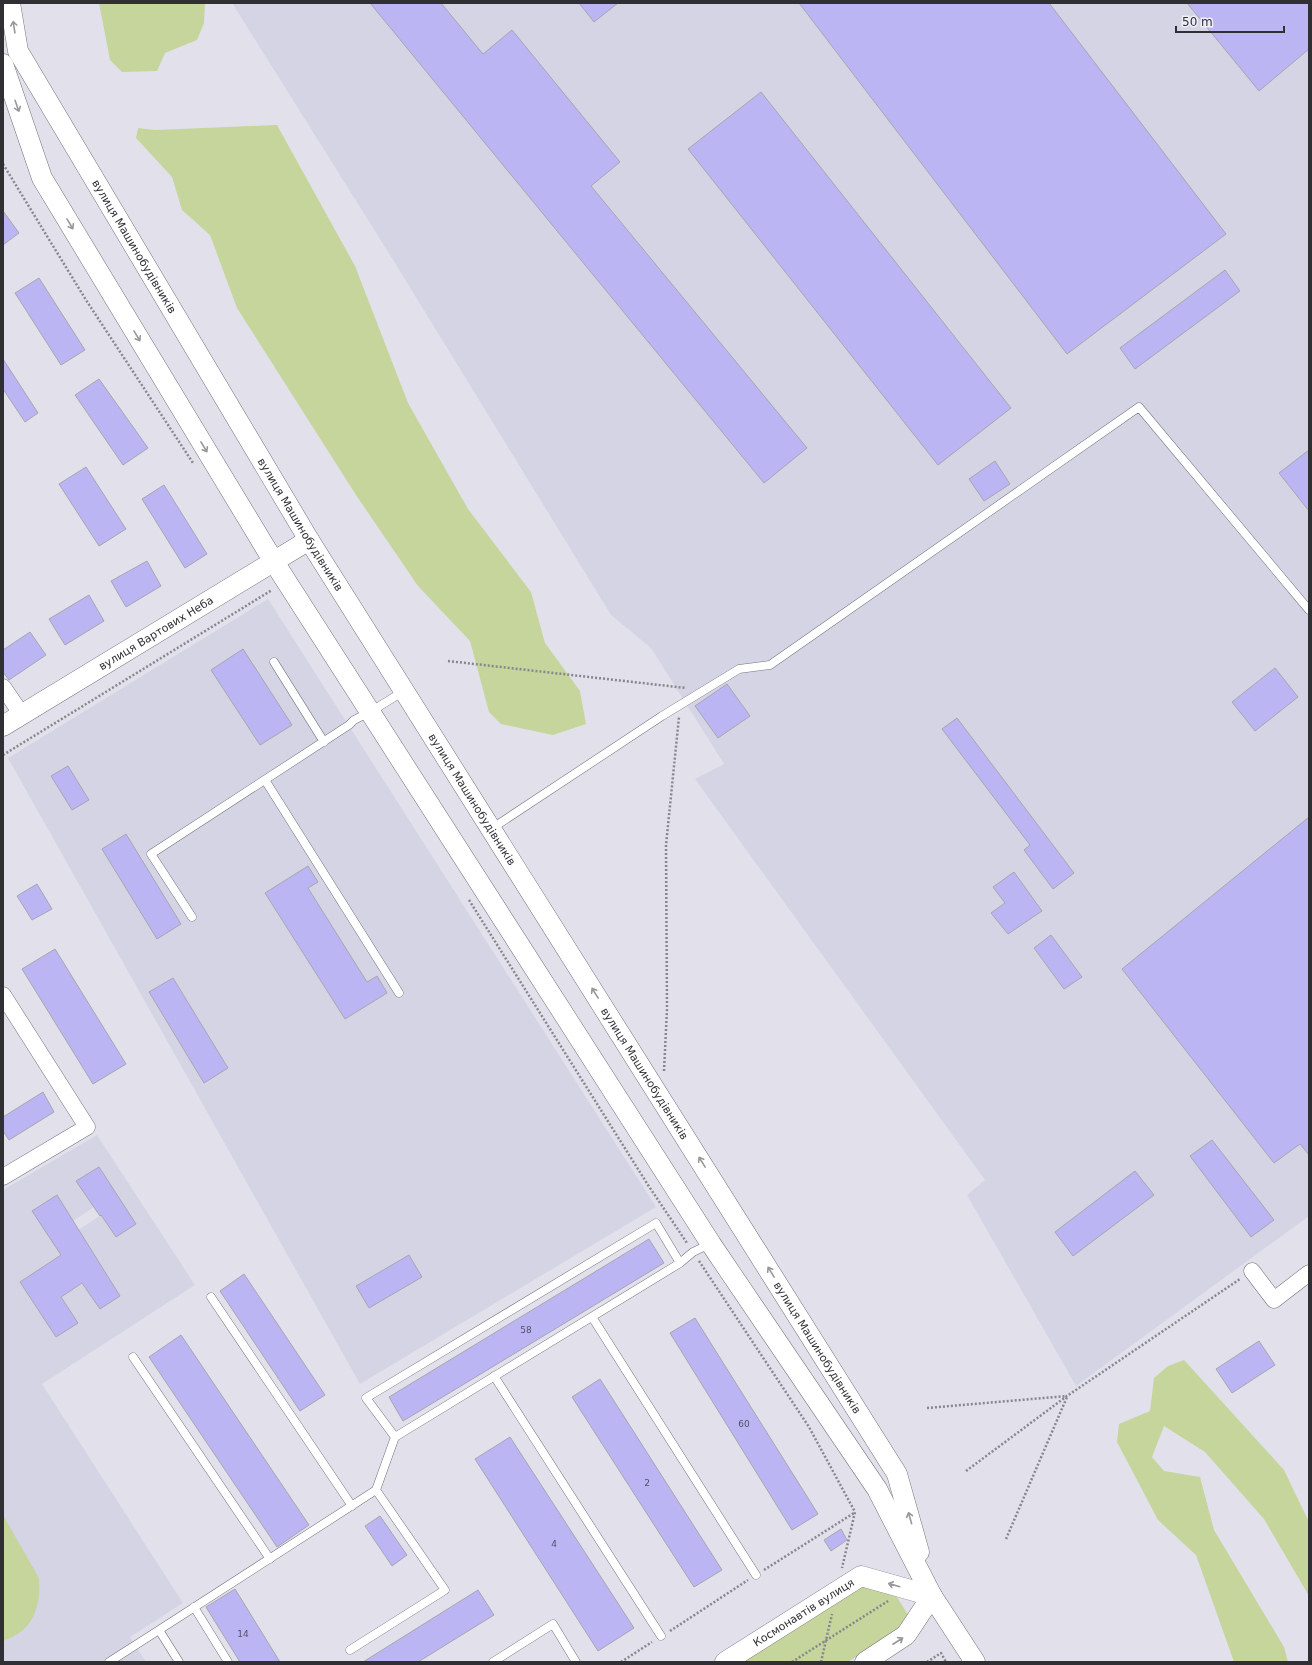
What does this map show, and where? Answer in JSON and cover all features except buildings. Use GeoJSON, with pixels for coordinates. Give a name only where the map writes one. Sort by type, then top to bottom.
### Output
{"type":"FeatureCollection","features":[{"type":"Feature","properties":{"kind":"street","name":"вулиця Машинобудівників"},"geometry":{"type":"LineString","coordinates":[[10,3],[18,51],[310,540],[897,1474],[932,1596]]}},
{"type":"Feature","properties":{"kind":"street","name":"вулиця Машинобудівників"},"geometry":{"type":"LineString","coordinates":[[3,64],[42,178],[268,566],[370,712],[711,1244],[877,1489],[932,1596],[975,1662]]}},
{"type":"Feature","properties":{"kind":"street","name":"вулиця Вартових Неба"},"geometry":{"type":"LineString","coordinates":[[3,726],[310,540]]}},
{"type":"Feature","properties":{"kind":"street"},"geometry":{"type":"LineString","coordinates":[[3,687],[22,715]]}},
{"type":"Feature","properties":{"kind":"street"},"geometry":{"type":"LineString","coordinates":[[3,995],[88,1127],[3,1177]]}},
{"type":"Feature","properties":{"kind":"street"},"geometry":{"type":"LineString","coordinates":[[1252,1271],[1274,1300],[1309,1273]]}},
{"type":"Feature","properties":{"kind":"street","name":"Космонавтів вулиця"},"geometry":{"type":"LineString","coordinates":[[725,1662],[861,1576],[932,1596]]}},
{"type":"Feature","properties":{"kind":"street"},"geometry":{"type":"LineString","coordinates":[[865,1662],[906,1635],[932,1596]]}},
{"type":"Feature","properties":{"kind":"lane"},"geometry":{"type":"LineString","coordinates":[[491,829],[680,704],[740,669],[770,665],[1139,407],[1309,610]]}},
{"type":"Feature","properties":{"kind":"lane"},"geometry":{"type":"LineString","coordinates":[[274,662],[324,742]]}},
{"type":"Feature","properties":{"kind":"lane"},"geometry":{"type":"LineString","coordinates":[[192,917],[151,854],[324,742],[354,720],[370,712],[404,690]]}},
{"type":"Feature","properties":{"kind":"lane"},"geometry":{"type":"LineString","coordinates":[[264,780],[399,993]]}},
{"type":"Feature","properties":{"kind":"lane"},"geometry":{"type":"LineString","coordinates":[[396,1437],[366,1398],[656,1223],[680,1263]]}},
{"type":"Feature","properties":{"kind":"lane"},"geometry":{"type":"LineString","coordinates":[[109,1662],[376,1490],[396,1437],[680,1263],[693,1252],[711,1244]]}},
{"type":"Feature","properties":{"kind":"lane"},"geometry":{"type":"LineString","coordinates":[[211,1297],[352,1506]]}},
{"type":"Feature","properties":{"kind":"lane"},"geometry":{"type":"LineString","coordinates":[[592,1317],[756,1575]]}},
{"type":"Feature","properties":{"kind":"lane"},"geometry":{"type":"LineString","coordinates":[[133,1357],[270,1559]]}},
{"type":"Feature","properties":{"kind":"lane"},"geometry":{"type":"LineString","coordinates":[[494,1376],[661,1636]]}},
{"type":"Feature","properties":{"kind":"lane"},"geometry":{"type":"LineString","coordinates":[[350,1650],[445,1590],[376,1490]]}},
{"type":"Feature","properties":{"kind":"lane"},"geometry":{"type":"LineString","coordinates":[[194,1607],[228,1662]]}},
{"type":"Feature","properties":{"kind":"lane"},"geometry":{"type":"LineString","coordinates":[[493,1662],[553,1624],[576,1662]]}},
{"type":"Feature","properties":{"kind":"lane"},"geometry":{"type":"LineString","coordinates":[[159,1630],[179,1662]]}},
{"type":"Feature","properties":{"kind":"path"},"geometry":{"type":"LineString","coordinates":[[3,164],[86,300],[194,465]]}},
{"type":"Feature","properties":{"kind":"path"},"geometry":{"type":"LineString","coordinates":[[3,755],[274,589],[268,566]]}},
{"type":"Feature","properties":{"kind":"path"},"geometry":{"type":"LineString","coordinates":[[448,661],[704,690]]}},
{"type":"Feature","properties":{"kind":"path"},"geometry":{"type":"LineString","coordinates":[[662,1099],[667,1009],[666,845],[680,704]]}},
{"type":"Feature","properties":{"kind":"path"},"geometry":{"type":"LineString","coordinates":[[648,1185],[654,1153]]}},
{"type":"Feature","properties":{"kind":"path"},"geometry":{"type":"LineString","coordinates":[[966,1471],[1067,1396],[1252,1271]]}},
{"type":"Feature","properties":{"kind":"path"},"geometry":{"type":"LineString","coordinates":[[927,1408],[1067,1396]]}},
{"type":"Feature","properties":{"kind":"path"},"geometry":{"type":"LineString","coordinates":[[1006,1539],[1067,1396]]}},
{"type":"Feature","properties":{"kind":"path"},"geometry":{"type":"LineString","coordinates":[[620,1662],[855,1512]]}},
{"type":"Feature","properties":{"kind":"path"},"geometry":{"type":"LineString","coordinates":[[792,1662],[890,1599]]}},
{"type":"Feature","properties":{"kind":"path"},"geometry":{"type":"LineString","coordinates":[[927,1662],[941,1653],[946,1662]]}},
{"type":"Feature","properties":{"kind":"shaded area"},"geometry":{"type":"Polygon","coordinates":[[[232,3],[1309,3],[1309,1216],[1076,1386],[967,1195],[985,1180],[695,779],[724,764],[651,648],[611,615],[390,255],[232,3]]]}},
{"type":"Feature","properties":{"kind":"shaded area"},"geometry":{"type":"Polygon","coordinates":[[[268,599],[656,1207],[360,1384],[8,758],[268,599]],[[68,766],[51,776],[72,810],[89,800],[68,766]],[[125,834],[102,849],[157,939],[181,924],[125,834]],[[318,882],[265,893],[345,1019],[387,993],[377,976],[367,982],[308,888],[318,882]],[[173,978],[149,993],[205,1082],[228,1068],[173,978]]]}},
{"type":"Feature","properties":{"kind":"shaded area"},"geometry":{"type":"Polygon","coordinates":[[[97,1135],[195,1285],[42,1384],[183,1603],[130,1637],[146,1662],[3,1662],[3,1190],[97,1135]],[[99,1167],[77,1181],[94,1207],[73,1221],[56,1195],[73,1273],[46,1265],[20,1282],[56,1337],[78,1323],[61,1297],[82,1283],[100,1309],[120,1296],[78,1230],[101,1215],[116,1237],[136,1224],[99,1167]]]}},
{"type":"Feature","properties":{"kind":"green space"},"geometry":{"type":"Polygon","coordinates":[[[99,3],[205,3],[204,23],[197,40],[165,53],[157,71],[122,72],[110,60],[99,3]]]}},
{"type":"Feature","properties":{"kind":"green space"},"geometry":{"type":"Polygon","coordinates":[[[277,125],[355,266],[408,403],[468,509],[531,592],[545,643],[580,691],[586,724],[553,735],[501,724],[489,712],[470,641],[418,586],[356,495],[237,308],[210,235],[182,210],[172,177],[136,138],[138,128],[155,130],[277,125]]]}},
{"type":"Feature","properties":{"kind":"green space"},"geometry":{"type":"Polygon","coordinates":[[[1184,1360],[1284,1470],[1309,1522],[1309,1596],[1264,1519],[1205,1452],[1164,1426],[1152,1457],[1164,1471],[1200,1477],[1214,1530],[1284,1647],[1288,1662],[1234,1662],[1196,1555],[1158,1520],[1117,1442],[1119,1424],[1150,1411],[1154,1378],[1168,1366],[1184,1360]]]}},
{"type":"Feature","properties":{"kind":"green space"},"geometry":{"type":"Polygon","coordinates":[[[3,1515],[39,1578],[39,1589],[36,1608],[28,1625],[13,1637],[3,1641],[3,1515]]]}},
{"type":"Feature","properties":{"kind":"green space"},"geometry":{"type":"Polygon","coordinates":[[[881,1572],[912,1621],[848,1662],[738,1662],[881,1572]]]}}]}
